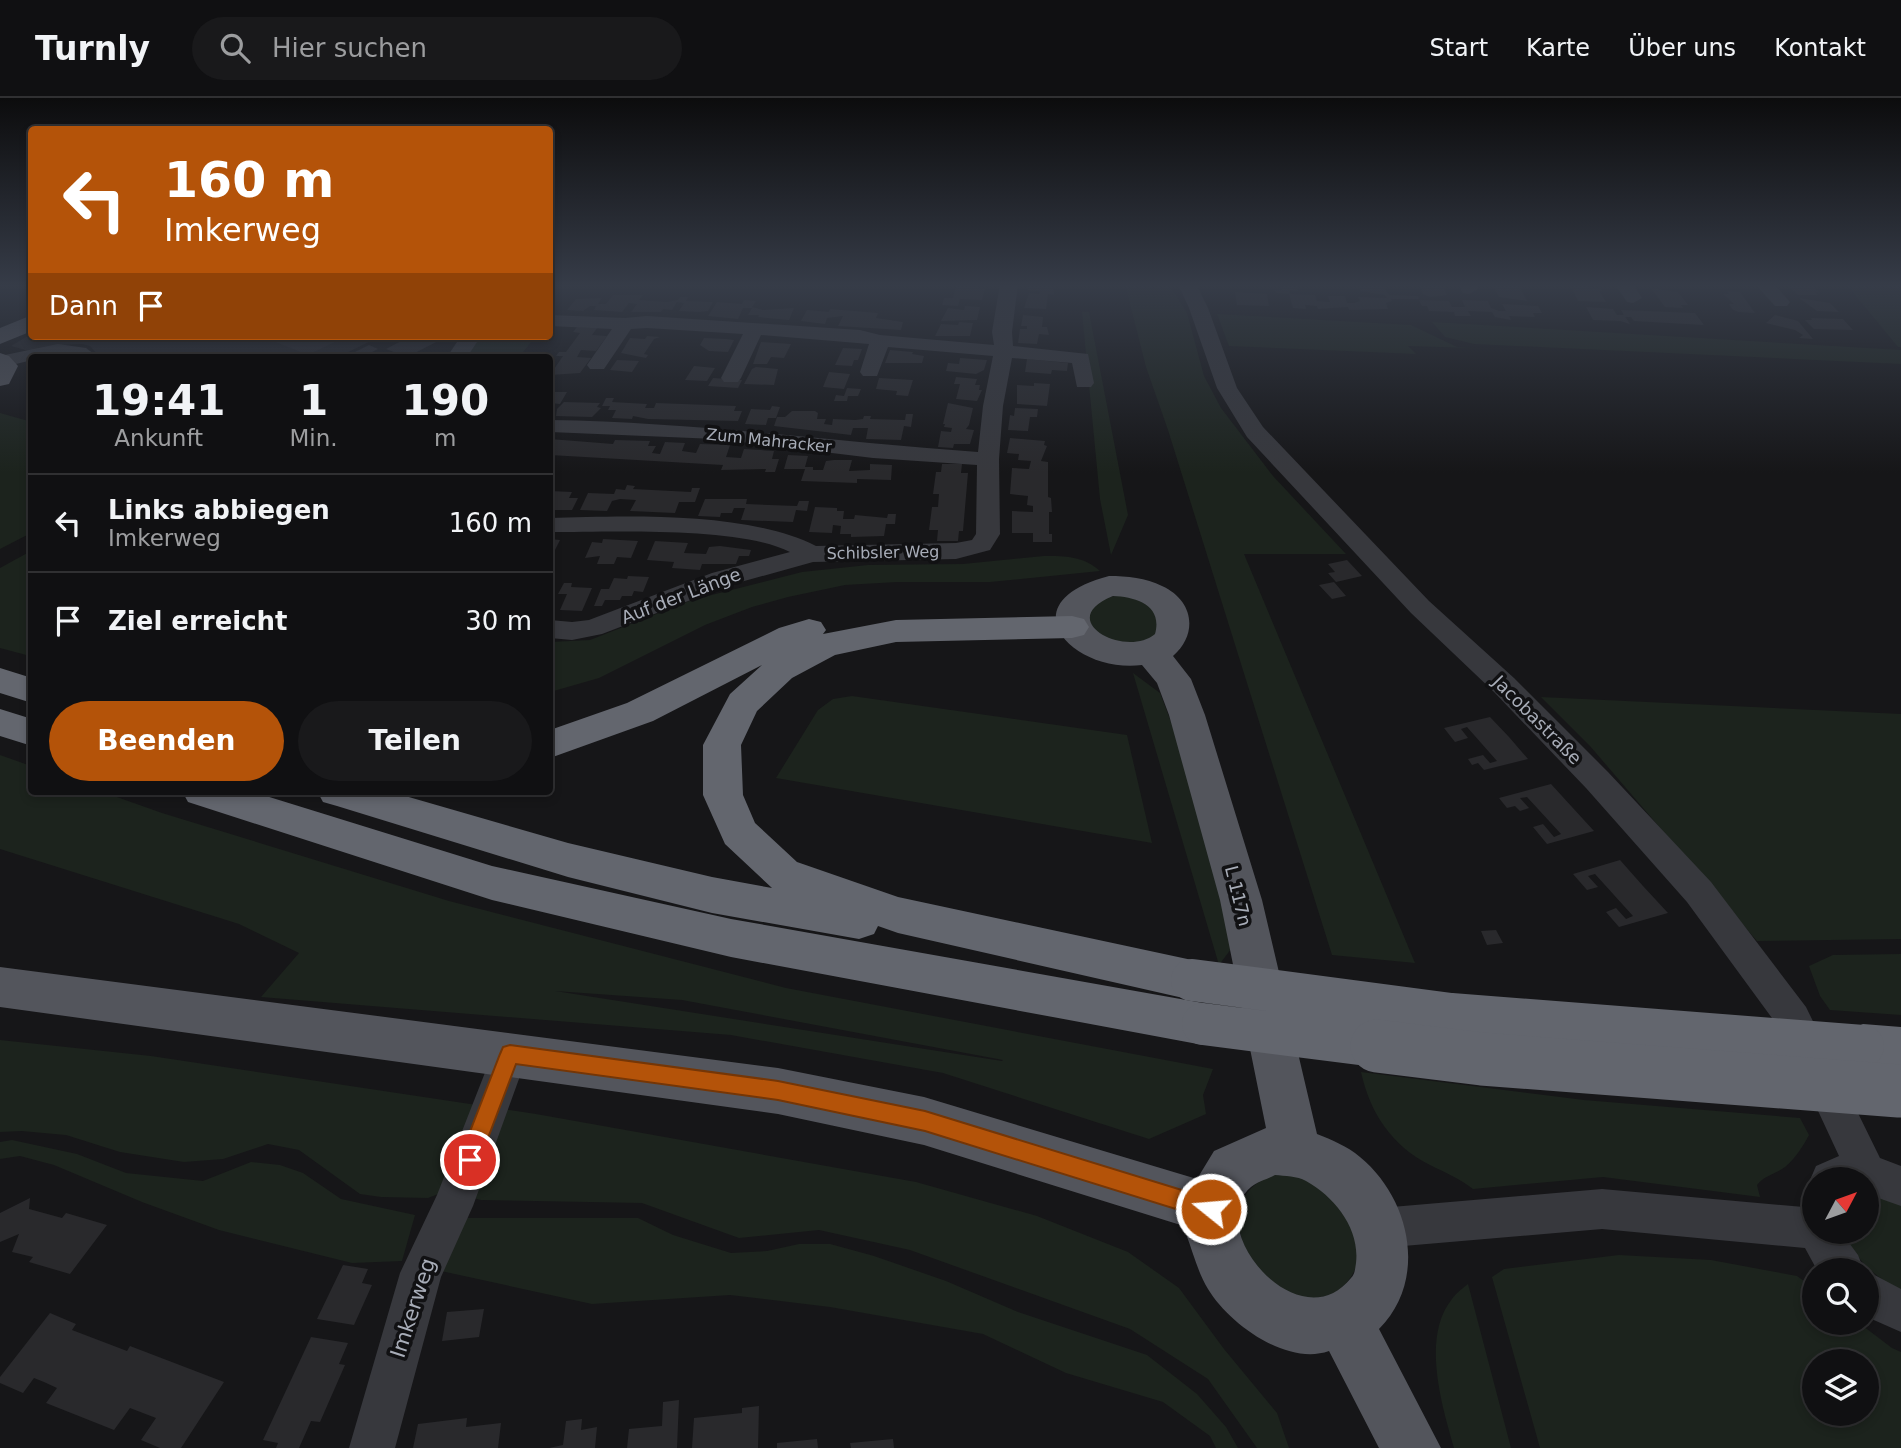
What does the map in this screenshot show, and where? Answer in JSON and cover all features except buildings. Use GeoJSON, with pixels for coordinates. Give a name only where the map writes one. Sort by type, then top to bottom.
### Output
{"type":"FeatureCollection","features":[{"type":"Feature","properties":{"kind":"highway"},"geometry":{"type":"LineString","coordinates":[[553,743],[640,712],[791,636],[829,624],[888,615],[1072,618]]}},
{"type":"Feature","properties":{"kind":"highway"},"geometry":{"type":"LineString","coordinates":[[1072,618],[896,631],[826,645],[780,669],[743,703],[722,745],[723,795],[739,833],[782,874],[898,915],[1198,1002]]}},
{"type":"Feature","properties":{"kind":"highway"},"geometry":{"type":"LineString","coordinates":[[0,680],[28,690]]}},
{"type":"Feature","properties":{"kind":"highway"},"geometry":{"type":"LineString","coordinates":[[0,722],[28,732]]}},
{"type":"Feature","properties":{"kind":"highway"},"geometry":{"type":"LineString","coordinates":[[215,795],[492,883],[731,938],[1198,1002]]}},
{"type":"Feature","properties":{"kind":"highway"},"geometry":{"type":"LineString","coordinates":[[350,795],[568,860],[712,895],[1198,1002],[1482,1059],[1891,1069]]}},
{"type":"Feature","properties":{"kind":"main road"},"geometry":{"type":"LineString","coordinates":[[1,362],[13,347]]}},
{"type":"Feature","properties":{"kind":"main road"},"geometry":{"type":"LineString","coordinates":[[1128,586],[1157,596],[1174,615],[1176,626],[1172,637],[1164,645],[1151,652],[1133,655],[1105,651],[1081,639],[1072,618],[1079,598],[1092,590],[1128,586]]}},
{"type":"Feature","properties":{"kind":"main road","name":"L 117n"},"geometry":{"type":"LineString","coordinates":[[1151,652],[1173,678],[1199,755],[1241,900],[1296,1152]]}},
{"type":"Feature","properties":{"kind":"main road"},"geometry":{"type":"LineString","coordinates":[[0,986],[43,994],[778,1091],[925,1121],[1211,1209]]}},
{"type":"Feature","properties":{"kind":"main road"},"geometry":{"type":"LineString","coordinates":[[1272,1150],[1296,1152],[1323,1161],[1347,1178],[1366,1201],[1380,1228],[1384,1256],[1380,1284],[1366,1306],[1344,1321],[1318,1327],[1289,1323],[1262,1310],[1239,1289],[1221,1264],[1212,1236],[1211,1209],[1218,1186],[1231,1168],[1250,1156],[1272,1150]]}},
{"type":"Feature","properties":{"kind":"main road"},"geometry":{"type":"LineString","coordinates":[[1344,1321],[1411,1448]]}},
{"type":"Feature","properties":{"kind":"street"},"geometry":{"type":"LineString","coordinates":[[597,365],[609,347]]}},
{"type":"Feature","properties":{"kind":"street"},"geometry":{"type":"LineString","coordinates":[[731,378],[746,347]]}},
{"type":"Feature","properties":{"kind":"street"},"geometry":{"type":"LineString","coordinates":[[870,372],[878,347]]}},
{"type":"Feature","properties":{"kind":"street"},"geometry":{"type":"LineString","coordinates":[[954,347],[1081,358],[1084,383]]}},
{"type":"Feature","properties":{"kind":"street","name":"Schibsler Weg"},"geometry":{"type":"LineString","coordinates":[[553,525],[643,524],[752,535],[791,543],[812,554],[956,551],[981,545],[988,534],[988,459],[993,406],[1004,347]]}},
{"type":"Feature","properties":{"kind":"street","name":"Jacobastraße"},"geometry":{"type":"LineString","coordinates":[[1212,347],[1235,405],[1255,432],[1420,607],[1504,685],[1597,780],[1699,892],[1793,1018],[1860,1167]]}},
{"type":"Feature","properties":{"kind":"street"},"geometry":{"type":"LineString","coordinates":[[37,354],[72,350],[81,354]]}},
{"type":"Feature","properties":{"kind":"street"},"geometry":{"type":"LineString","coordinates":[[1,362],[28,356]]}},
{"type":"Feature","properties":{"kind":"street"},"geometry":{"type":"LineString","coordinates":[[1,362],[28,364]]}},
{"type":"Feature","properties":{"kind":"street","name":"Zum Mahracker"},"geometry":{"type":"LineString","coordinates":[[553,426],[716,433],[873,451],[988,459]]}},
{"type":"Feature","properties":{"kind":"street","name":"Auf der Länge"},"geometry":{"type":"LineString","coordinates":[[553,629],[572,631],[593,628],[721,579],[812,554]]}},
{"type":"Feature","properties":{"kind":"street","name":"Imkerweg"},"geometry":{"type":"LineString","coordinates":[[372,1448],[421,1273],[453,1206],[510,1054]]}},
{"type":"Feature","properties":{"kind":"street"},"geometry":{"type":"LineString","coordinates":[[1380,1228],[1602,1209],[1802,1227]]}},
{"type":"Feature","properties":{"kind":"street"},"geometry":{"type":"LineString","coordinates":[[1879,1300],[1901,1311]]}},
{"type":"Feature","properties":{"kind":"shaded area"},"geometry":{"type":"Polygon","coordinates":[[[15,347],[50,347],[33,352],[15,347]]]}},
{"type":"Feature","properties":{"kind":"shaded area"},"geometry":{"type":"Polygon","coordinates":[[[91,347],[358,347],[344,354],[97,354],[91,347]]]}},
{"type":"Feature","properties":{"kind":"shaded area"},"geometry":{"type":"Polygon","coordinates":[[[470,347],[527,347],[521,354],[464,354],[470,347]]]}},
{"type":"Feature","properties":{"kind":"shaded area"},"geometry":{"type":"Polygon","coordinates":[[[1085,347],[1096,347],[1128,515],[1111,555],[1100,499],[1085,347]]]}},
{"type":"Feature","properties":{"kind":"shaded area"},"geometry":{"type":"Polygon","coordinates":[[[1141,347],[1196,347],[1204,376],[1221,408],[1273,476],[1346,554],[1244,554],[1415,963],[1332,955],[1141,347]]]}},
{"type":"Feature","properties":{"kind":"shaded area"},"geometry":{"type":"Polygon","coordinates":[[[1252,347],[1409,347],[1416,354],[1252,347]]]}},
{"type":"Feature","properties":{"kind":"shaded area"},"geometry":{"type":"Polygon","coordinates":[[[1538,347],[1851,347],[1901,350],[1901,364],[1538,347]]]}},
{"type":"Feature","properties":{"kind":"shaded area"},"geometry":{"type":"Polygon","coordinates":[[[0,413],[28,421],[28,535],[0,549],[0,413]]]}},
{"type":"Feature","properties":{"kind":"shaded area"},"geometry":{"type":"Polygon","coordinates":[[[28,553],[28,655],[0,648],[0,568],[28,553]]]}},
{"type":"Feature","properties":{"kind":"shaded area"},"geometry":{"type":"Polygon","coordinates":[[[1044,556],[1067,557],[1081,560],[1100,571],[990,582],[845,585],[788,597],[705,625],[599,678],[553,691],[553,642],[590,640],[692,600],[802,572],[868,565],[963,564],[1044,556]]]}},
{"type":"Feature","properties":{"kind":"shaded area"},"geometry":{"type":"Polygon","coordinates":[[[1129,593],[1161,614],[1155,635],[1133,643],[1094,635],[1084,607],[1089,601],[1129,593]]]}},
{"type":"Feature","properties":{"kind":"shaded area"},"geometry":{"type":"Polygon","coordinates":[[[1133,673],[1160,693],[1192,777],[1234,945],[1219,965],[1133,673]]]}},
{"type":"Feature","properties":{"kind":"shaded area"},"geometry":{"type":"Polygon","coordinates":[[[852,696],[1127,735],[1152,843],[776,778],[818,710],[833,699],[852,696]]]}},
{"type":"Feature","properties":{"kind":"shaded area"},"geometry":{"type":"Polygon","coordinates":[[[1541,697],[1901,714],[1901,939],[1757,941],[1590,746],[1541,697]]]}},
{"type":"Feature","properties":{"kind":"shaded area"},"geometry":{"type":"Polygon","coordinates":[[[0,755],[28,765],[28,795],[111,795],[449,901],[786,988],[1213,1069],[1203,1095],[1206,1114],[1149,1139],[943,1073],[731,1035],[261,997],[299,953],[239,924],[0,849],[0,755]],[[555,991],[1002,1061],[682,1000],[555,991]]]}},
{"type":"Feature","properties":{"kind":"shaded area"},"geometry":{"type":"Polygon","coordinates":[[[1901,954],[1901,1015],[1830,1010],[1820,996],[1809,966],[1833,955],[1901,954]]]}},
{"type":"Feature","properties":{"kind":"shaded area"},"geometry":{"type":"Polygon","coordinates":[[[0,1040],[151,1056],[536,1114],[916,1182],[1037,1216],[1128,1252],[1179,1288],[1224,1349],[1277,1413],[1289,1448],[1257,1448],[1208,1379],[1130,1329],[910,1250],[819,1230],[739,1238],[642,1203],[481,1200],[446,1191],[428,1198],[360,1194],[299,1150],[268,1144],[223,1159],[184,1162],[120,1152],[66,1135],[0,1132],[0,1040]]]}},
{"type":"Feature","properties":{"kind":"shaded area"},"geometry":{"type":"Polygon","coordinates":[[[1361,1072],[1584,1100],[1800,1118],[1809,1135],[1789,1163],[1757,1185],[1760,1197],[1603,1177],[1473,1189],[1416,1157],[1394,1138],[1370,1101],[1361,1072]]]}},
{"type":"Feature","properties":{"kind":"shaded area"},"geometry":{"type":"Polygon","coordinates":[[[12,1140],[77,1154],[126,1173],[203,1181],[251,1162],[280,1165],[303,1173],[341,1199],[415,1215],[402,1261],[352,1263],[219,1230],[142,1202],[54,1165],[20,1156],[0,1159],[0,1142],[12,1140]]]}},
{"type":"Feature","properties":{"kind":"shaded area"},"geometry":{"type":"Polygon","coordinates":[[[1281,1173],[1307,1178],[1331,1190],[1358,1232],[1359,1259],[1353,1274],[1337,1291],[1312,1298],[1288,1292],[1266,1277],[1249,1255],[1240,1231],[1240,1207],[1253,1186],[1281,1173]]]}},
{"type":"Feature","properties":{"kind":"shaded area"},"geometry":{"type":"Polygon","coordinates":[[[1880,1198],[1901,1205],[1901,1291],[1879,1277],[1879,1258],[1860,1258],[1850,1244],[1880,1244],[1880,1198]]]}},
{"type":"Feature","properties":{"kind":"shaded area"},"geometry":{"type":"Polygon","coordinates":[[[467,1218],[638,1218],[673,1235],[731,1253],[767,1251],[799,1244],[830,1244],[874,1256],[946,1281],[1018,1312],[1147,1355],[1197,1394],[1226,1427],[1238,1448],[1216,1448],[1210,1436],[1163,1402],[1066,1373],[983,1334],[830,1307],[730,1295],[592,1304],[441,1271],[467,1218]]]}},
{"type":"Feature","properties":{"kind":"shaded area"},"geometry":{"type":"Polygon","coordinates":[[[1619,1255],[1711,1260],[1797,1276],[1802,1280],[1802,1335],[1875,1335],[1901,1352],[1901,1448],[1540,1448],[1492,1277],[1504,1269],[1619,1255]]]}},
{"type":"Feature","properties":{"kind":"shaded area"},"geometry":{"type":"Polygon","coordinates":[[[1468,1284],[1511,1448],[1454,1448],[1444,1412],[1437,1372],[1438,1332],[1452,1299],[1468,1284]]]}},
{"type":"Feature","properties":{"kind":"route"},"geometry":{"type":"LineString","coordinates":[[470,1160],[510,1054],[685,1076],[778,1091],[925,1121],[1211,1209]]}}]}
